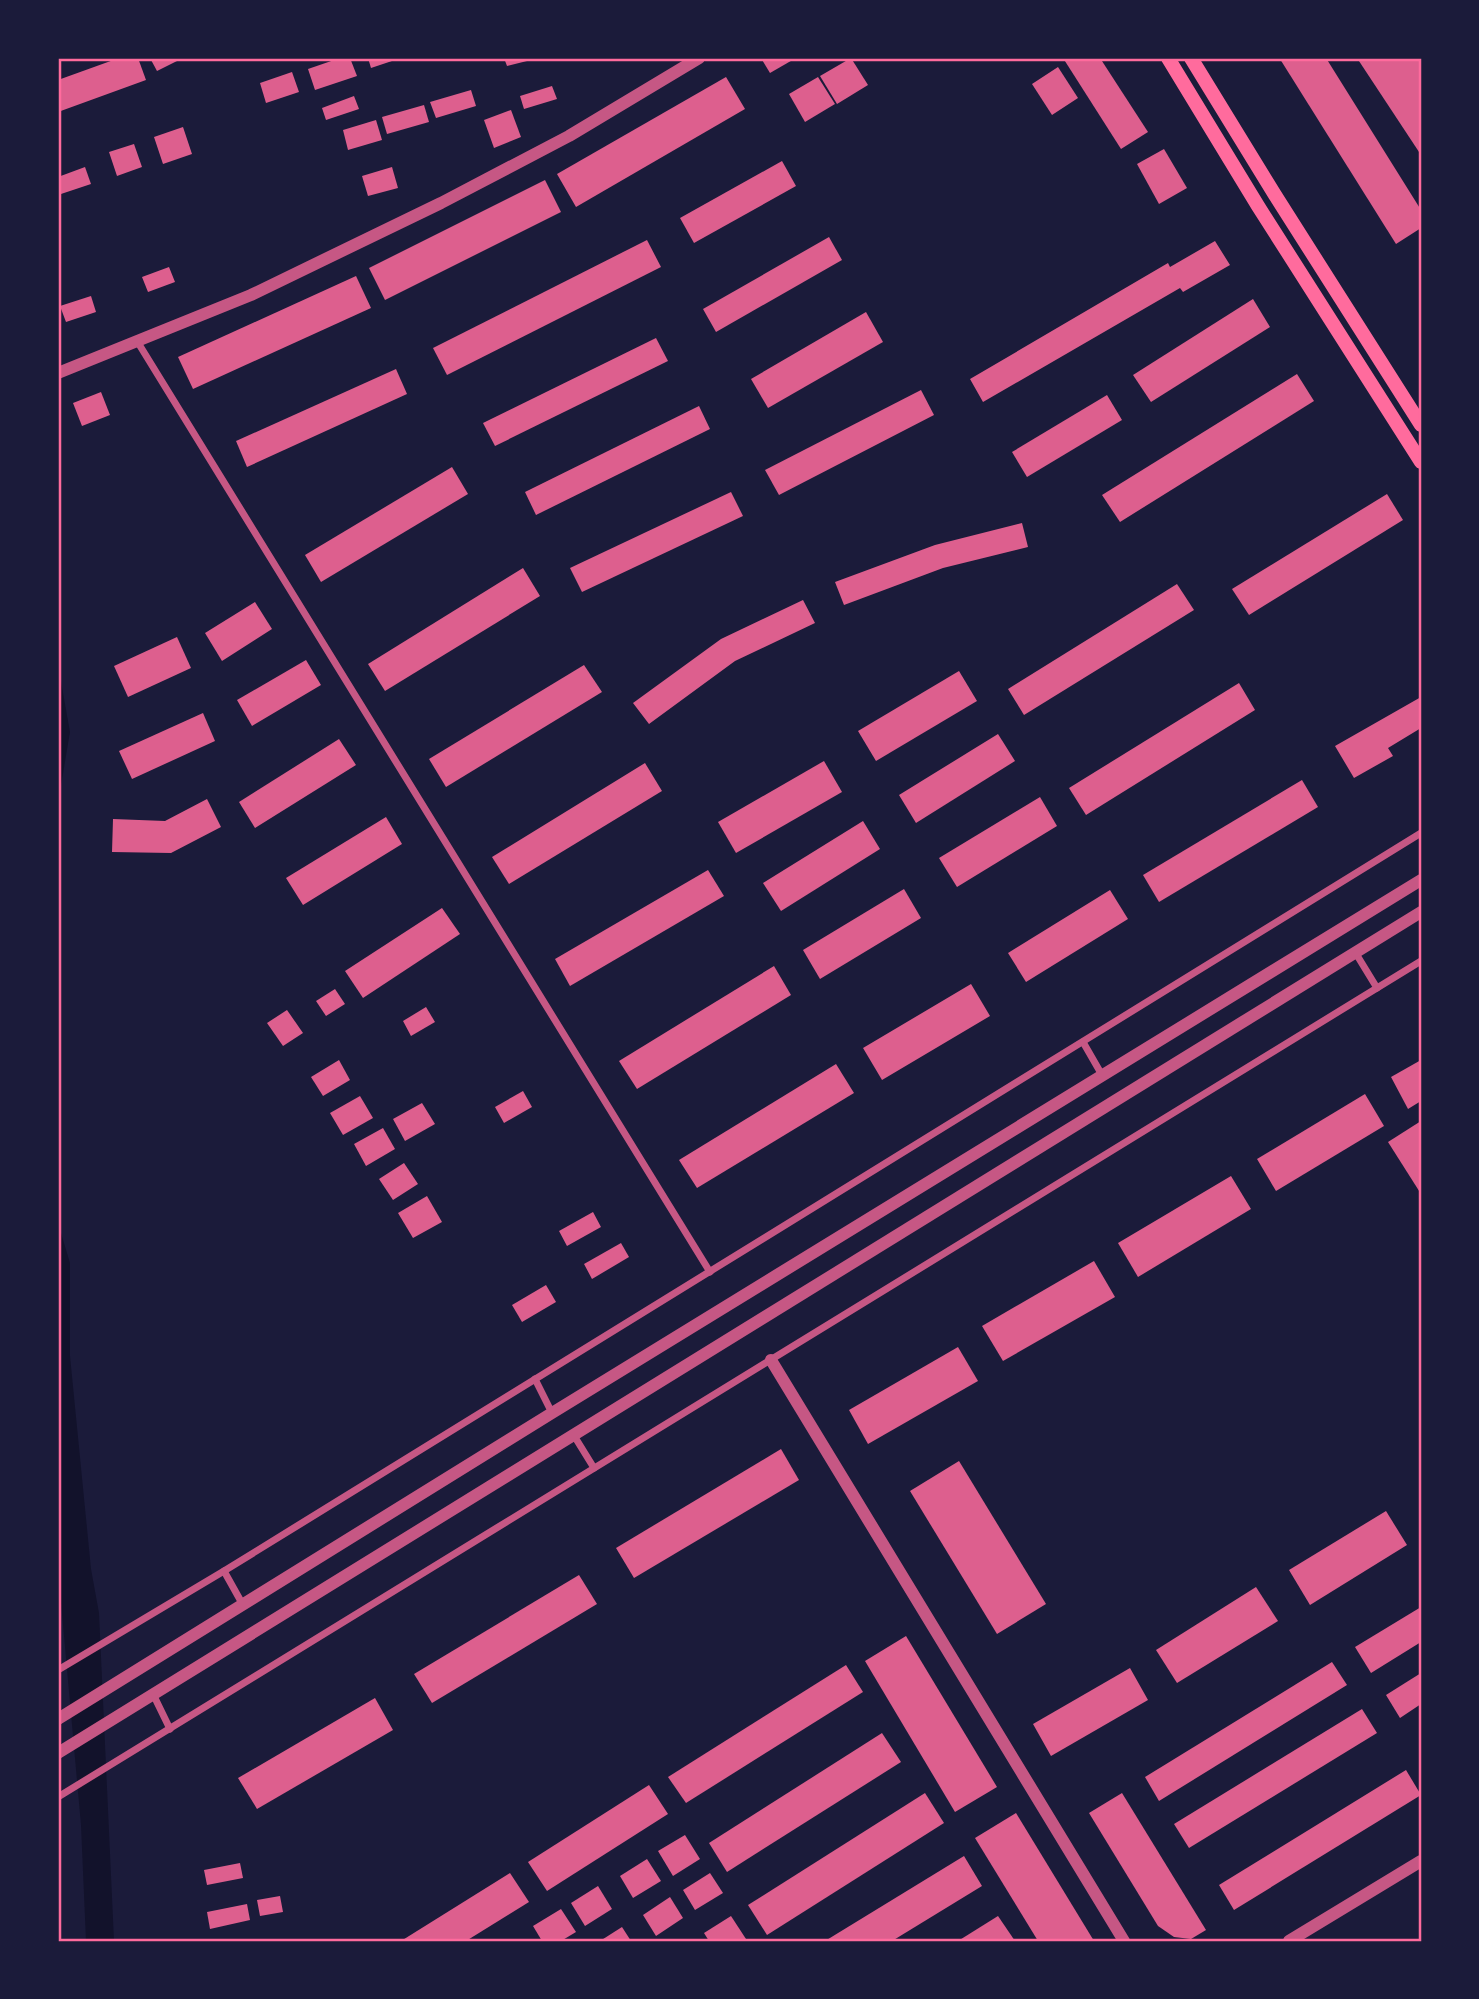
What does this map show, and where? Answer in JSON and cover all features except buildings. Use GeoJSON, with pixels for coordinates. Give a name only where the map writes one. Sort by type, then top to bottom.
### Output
{"type":"FeatureCollection","features":[{"type":"Feature","properties":{"kind":"main road"},"geometry":{"type":"LineString","coordinates":[[1168,58],[1421,462]]}},
{"type":"Feature","properties":{"kind":"main road"},"geometry":{"type":"LineString","coordinates":[[1191,58],[1421,425]]}},
{"type":"Feature","properties":{"kind":"street"},"geometry":{"type":"LineString","coordinates":[[58,373],[251,295],[441,203],[569,136],[699,58]]}},
{"type":"Feature","properties":{"kind":"street"},"geometry":{"type":"LineString","coordinates":[[137,341],[710,1272]]}},
{"type":"Feature","properties":{"kind":"street"},"geometry":{"type":"LineString","coordinates":[[58,1670],[224,1571],[1421,833]]}},
{"type":"Feature","properties":{"kind":"street"},"geometry":{"type":"LineString","coordinates":[[58,1719],[1421,880]]}},
{"type":"Feature","properties":{"kind":"street"},"geometry":{"type":"LineString","coordinates":[[60,1752],[1421,912]]}},
{"type":"Feature","properties":{"kind":"street"},"geometry":{"type":"LineString","coordinates":[[1355,952],[1377,988]]}},
{"type":"Feature","properties":{"kind":"street"},"geometry":{"type":"LineString","coordinates":[[58,1797],[1421,961]]}},
{"type":"Feature","properties":{"kind":"street"},"geometry":{"type":"LineString","coordinates":[[1083,1042],[1102,1075]]}},
{"type":"Feature","properties":{"kind":"street"},"geometry":{"type":"LineString","coordinates":[[771,1360],[1124,1941]]}},
{"type":"Feature","properties":{"kind":"street"},"geometry":{"type":"LineString","coordinates":[[535,1379],[552,1413]]}},
{"type":"Feature","properties":{"kind":"street"},"geometry":{"type":"LineString","coordinates":[[573,1434],[594,1468]]}},
{"type":"Feature","properties":{"kind":"street"},"geometry":{"type":"LineString","coordinates":[[224,1571],[243,1605]]}},
{"type":"Feature","properties":{"kind":"street"},"geometry":{"type":"LineString","coordinates":[[153,1694],[170,1729]]}},
{"type":"Feature","properties":{"kind":"street"},"geometry":{"type":"LineString","coordinates":[[1289,1941],[1421,1861]]}},
{"type":"Feature","properties":{"kind":"shaded area"},"geometry":{"type":"Polygon","coordinates":[[[58,665],[70,732],[58,803],[58,665]]]}},
{"type":"Feature","properties":{"kind":"shaded area"},"geometry":{"type":"Polygon","coordinates":[[[58,1223],[70,1263],[70,1356],[91,1569],[99,1613],[114,1941],[86,1941],[81,1825],[58,1569],[58,1223]]]}}]}
